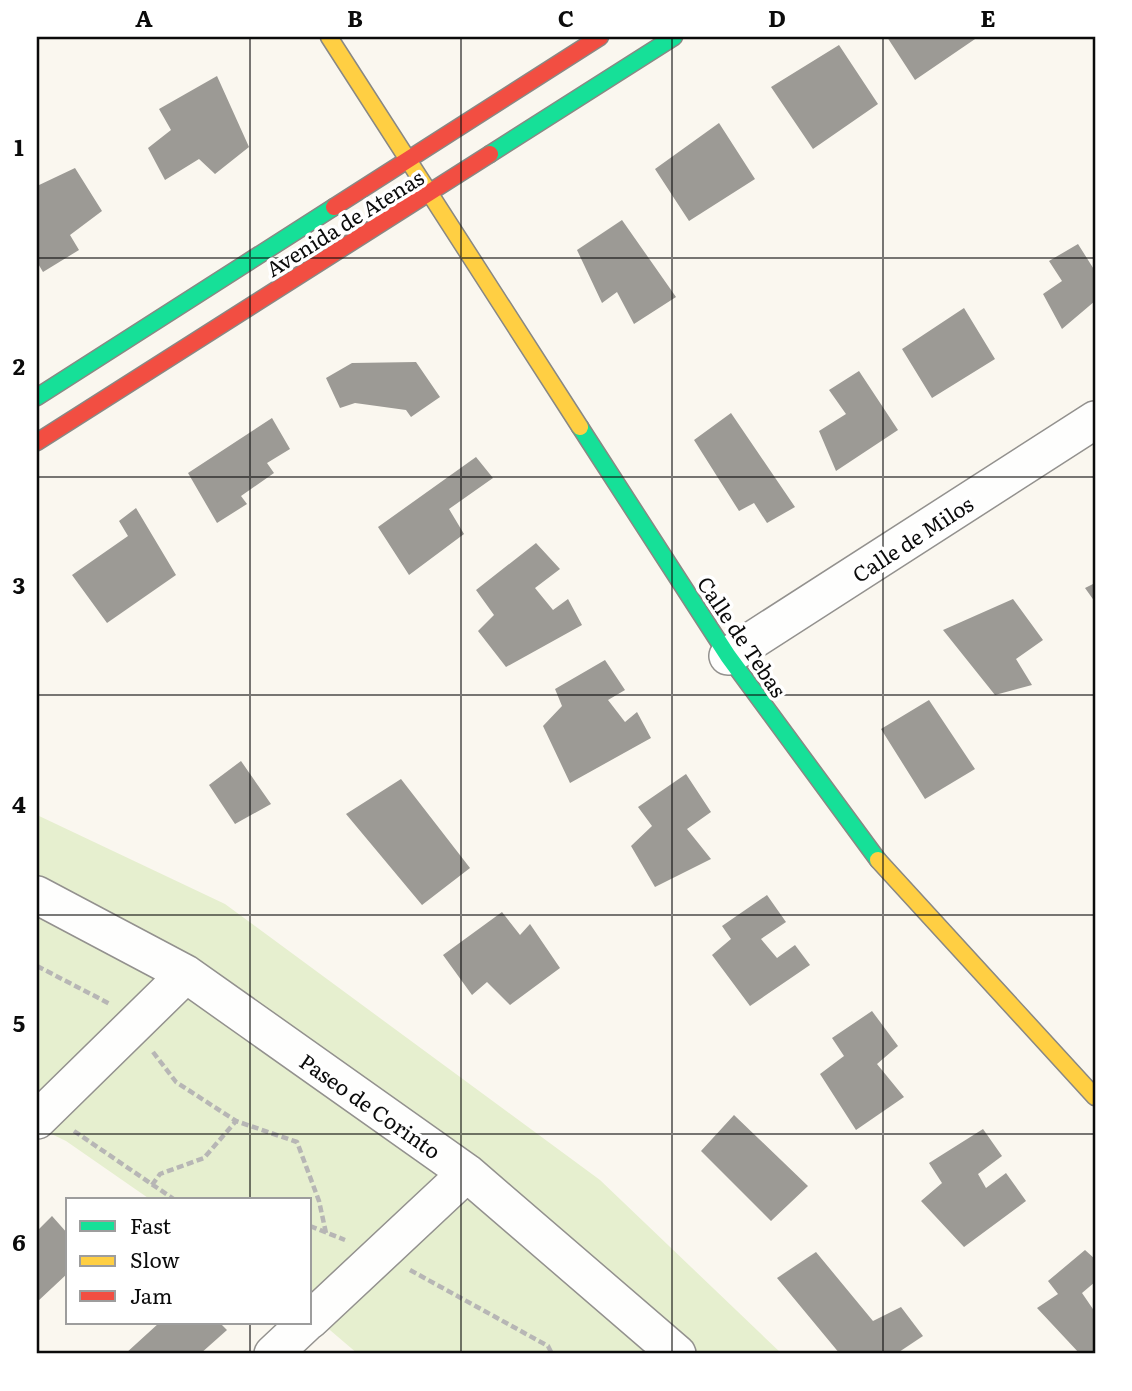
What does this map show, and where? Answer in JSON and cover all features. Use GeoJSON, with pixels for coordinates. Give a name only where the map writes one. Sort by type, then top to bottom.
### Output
{"type":"FeatureCollection","features":[{"type":"Feature","properties":{"kind":"main road","name":"Calle de Tebas"},"geometry":{"type":"LineString","coordinates":[[329,37],[728,656],[889,874],[1095,1097]]}},
{"type":"Feature","properties":{"kind":"main road","name":"Avenida de Atenas"},"geometry":{"type":"LineString","coordinates":[[37,397],[600,37]]}},
{"type":"Feature","properties":{"kind":"main road","name":"Avenida de Atenas"},"geometry":{"type":"LineString","coordinates":[[37,442],[674,37]]}},
{"type":"Feature","properties":{"kind":"street","name":"Calle de Milos"},"geometry":{"type":"LineString","coordinates":[[728,656],[1095,420]]}},
{"type":"Feature","properties":{"kind":"street","name":"Paseo de Corinto"},"geometry":{"type":"LineString","coordinates":[[37,895],[186,974],[467,1172],[677,1354]]}},
{"type":"Feature","properties":{"kind":"street"},"geometry":{"type":"LineString","coordinates":[[41,1116],[186,974]]}},
{"type":"Feature","properties":{"kind":"street"},"geometry":{"type":"LineString","coordinates":[[312,1317],[467,1172]]}},
{"type":"Feature","properties":{"kind":"street"},"geometry":{"type":"LineString","coordinates":[[273,1354],[305,1324]]}},
{"type":"Feature","properties":{"kind":"path"},"geometry":{"type":"LineString","coordinates":[[37,966],[121,1010],[176,1082],[236,1121],[297,1142],[319,1201],[326,1233]]}},
{"type":"Feature","properties":{"kind":"path"},"geometry":{"type":"LineString","coordinates":[[41,1116],[171,1198]]}},
{"type":"Feature","properties":{"kind":"path"},"geometry":{"type":"LineString","coordinates":[[152,1185],[160,1174],[204,1158],[236,1121]]}},
{"type":"Feature","properties":{"kind":"path"},"geometry":{"type":"LineString","coordinates":[[312,1227],[380,1254],[548,1346],[552,1354]]}},
{"type":"Feature","properties":{"kind":"green space"},"geometry":{"type":"Polygon","coordinates":[[[37,815],[225,904],[600,1180],[782,1354],[358,1354],[312,1315],[312,1198],[148,1198],[66,1141],[37,1127],[37,815]]]}},
{"type":"Feature","properties":{"kind":"building"},"geometry":{"type":"Polygon","coordinates":[[[887,37],[978,37],[915,80],[887,37]]]}},
{"type":"Feature","properties":{"kind":"building"},"geometry":{"type":"Polygon","coordinates":[[[839,45],[878,104],[813,149],[771,87],[839,45]]]}},
{"type":"Feature","properties":{"kind":"building"},"geometry":{"type":"Polygon","coordinates":[[[217,76],[249,147],[215,174],[199,159],[165,180],[148,148],[171,130],[159,109],[217,76]]]}},
{"type":"Feature","properties":{"kind":"building"},"geometry":{"type":"Polygon","coordinates":[[[719,123],[755,179],[689,221],[655,169],[719,123]]]}},
{"type":"Feature","properties":{"kind":"building"},"geometry":{"type":"Polygon","coordinates":[[[75,168],[102,211],[70,235],[79,250],[43,272],[37,262],[37,186],[75,168]]]}},
{"type":"Feature","properties":{"kind":"building"},"geometry":{"type":"Polygon","coordinates":[[[622,220],[676,297],[634,324],[617,292],[602,303],[577,250],[622,220]]]}},
{"type":"Feature","properties":{"kind":"building"},"geometry":{"type":"Polygon","coordinates":[[[1078,244],[1095,271],[1095,301],[1062,329],[1043,294],[1062,281],[1049,261],[1078,244]]]}},
{"type":"Feature","properties":{"kind":"building"},"geometry":{"type":"Polygon","coordinates":[[[964,308],[995,359],[932,398],[902,349],[964,308]]]}},
{"type":"Feature","properties":{"kind":"building"},"geometry":{"type":"Polygon","coordinates":[[[416,362],[440,397],[411,417],[406,410],[355,403],[340,408],[326,378],[352,363],[416,362]]]}},
{"type":"Feature","properties":{"kind":"building"},"geometry":{"type":"Polygon","coordinates":[[[859,371],[898,430],[836,471],[819,431],[846,414],[829,390],[859,371]]]}},
{"type":"Feature","properties":{"kind":"building"},"geometry":{"type":"Polygon","coordinates":[[[731,413],[795,507],[767,523],[754,503],[739,511],[694,440],[731,413]]]}},
{"type":"Feature","properties":{"kind":"building"},"geometry":{"type":"Polygon","coordinates":[[[272,418],[290,449],[267,463],[274,473],[241,496],[247,504],[217,523],[188,473],[272,418]]]}},
{"type":"Feature","properties":{"kind":"building"},"geometry":{"type":"Polygon","coordinates":[[[476,457],[493,478],[449,509],[464,534],[409,575],[378,527],[476,457]]]}},
{"type":"Feature","properties":{"kind":"building"},"geometry":{"type":"Polygon","coordinates":[[[136,508],[176,575],[107,623],[72,575],[128,536],[119,521],[136,508]]]}},
{"type":"Feature","properties":{"kind":"building"},"geometry":{"type":"Polygon","coordinates":[[[536,543],[560,569],[535,588],[553,610],[568,599],[582,625],[506,667],[478,631],[494,615],[476,590],[536,543]]]}},
{"type":"Feature","properties":{"kind":"building"},"geometry":{"type":"Polygon","coordinates":[[[1095,583],[1095,602],[1085,588],[1095,583]]]}},
{"type":"Feature","properties":{"kind":"building"},"geometry":{"type":"Polygon","coordinates":[[[1013,599],[1043,640],[1016,659],[1032,685],[995,695],[943,630],[1013,599]]]}},
{"type":"Feature","properties":{"kind":"building"},"geometry":{"type":"Polygon","coordinates":[[[605,660],[625,690],[608,700],[625,722],[637,712],[651,738],[570,783],[543,726],[562,706],[555,689],[605,660]]]}},
{"type":"Feature","properties":{"kind":"building"},"geometry":{"type":"Polygon","coordinates":[[[929,700],[975,769],[925,799],[881,729],[929,700]]]}},
{"type":"Feature","properties":{"kind":"building"},"geometry":{"type":"Polygon","coordinates":[[[241,761],[271,804],[235,824],[209,785],[241,761]]]}},
{"type":"Feature","properties":{"kind":"building"},"geometry":{"type":"Polygon","coordinates":[[[686,774],[711,812],[687,829],[711,859],[655,887],[631,846],[652,826],[638,807],[686,774]]]}},
{"type":"Feature","properties":{"kind":"building"},"geometry":{"type":"Polygon","coordinates":[[[401,779],[470,868],[422,905],[346,814],[401,779]]]}},
{"type":"Feature","properties":{"kind":"building"},"geometry":{"type":"Polygon","coordinates":[[[767,895],[786,922],[761,939],[777,958],[795,945],[810,965],[750,1006],[712,955],[731,939],[722,926],[767,895]]]}},
{"type":"Feature","properties":{"kind":"building"},"geometry":{"type":"Polygon","coordinates":[[[502,912],[520,935],[530,924],[560,968],[510,1005],[487,982],[472,995],[443,955],[502,912]]]}},
{"type":"Feature","properties":{"kind":"building"},"geometry":{"type":"Polygon","coordinates":[[[872,1011],[898,1046],[877,1064],[904,1097],[856,1130],[820,1074],[844,1056],[832,1038],[872,1011]]]}},
{"type":"Feature","properties":{"kind":"building"},"geometry":{"type":"Polygon","coordinates":[[[734,1115],[808,1186],[771,1221],[701,1151],[734,1115]]]}},
{"type":"Feature","properties":{"kind":"building"},"geometry":{"type":"Polygon","coordinates":[[[983,1129],[1002,1156],[978,1174],[986,1188],[1006,1173],[1026,1201],[964,1247],[921,1201],[942,1183],[929,1163],[983,1129]]]}},
{"type":"Feature","properties":{"kind":"building"},"geometry":{"type":"Polygon","coordinates":[[[52,1216],[66,1232],[66,1275],[37,1302],[37,1231],[52,1216]]]}},
{"type":"Feature","properties":{"kind":"building"},"geometry":{"type":"Polygon","coordinates":[[[1085,1250],[1095,1259],[1095,1282],[1082,1293],[1095,1312],[1095,1354],[1080,1354],[1037,1308],[1058,1294],[1048,1281],[1085,1250]]]}},
{"type":"Feature","properties":{"kind":"building"},"geometry":{"type":"Polygon","coordinates":[[[816,1252],[873,1321],[901,1307],[923,1336],[896,1354],[840,1354],[777,1278],[816,1252]]]}},
{"type":"Feature","properties":{"kind":"building"},"geometry":{"type":"Polygon","coordinates":[[[158,1324],[221,1324],[227,1330],[200,1354],[125,1354],[158,1324]]]}},
{"type":"Feature","properties":{"kind":"traffic: fast"},"geometry":{"type":"LineString","coordinates":[[490,154],[674,37]]}},
{"type":"Feature","properties":{"kind":"traffic: fast"},"geometry":{"type":"LineString","coordinates":[[37,397],[334,207]]}},
{"type":"Feature","properties":{"kind":"traffic: fast"},"geometry":{"type":"LineString","coordinates":[[580,427],[728,656],[878,860]]}},
{"type":"Feature","properties":{"kind":"traffic: slow"},"geometry":{"type":"LineString","coordinates":[[329,37],[580,427]]}},
{"type":"Feature","properties":{"kind":"traffic: slow"},"geometry":{"type":"LineString","coordinates":[[878,860],[1095,1097]]}},
{"type":"Feature","properties":{"kind":"traffic: jam"},"geometry":{"type":"LineString","coordinates":[[334,207],[600,37]]}},
{"type":"Feature","properties":{"kind":"traffic: jam"},"geometry":{"type":"LineString","coordinates":[[37,442],[490,154]]}}]}
